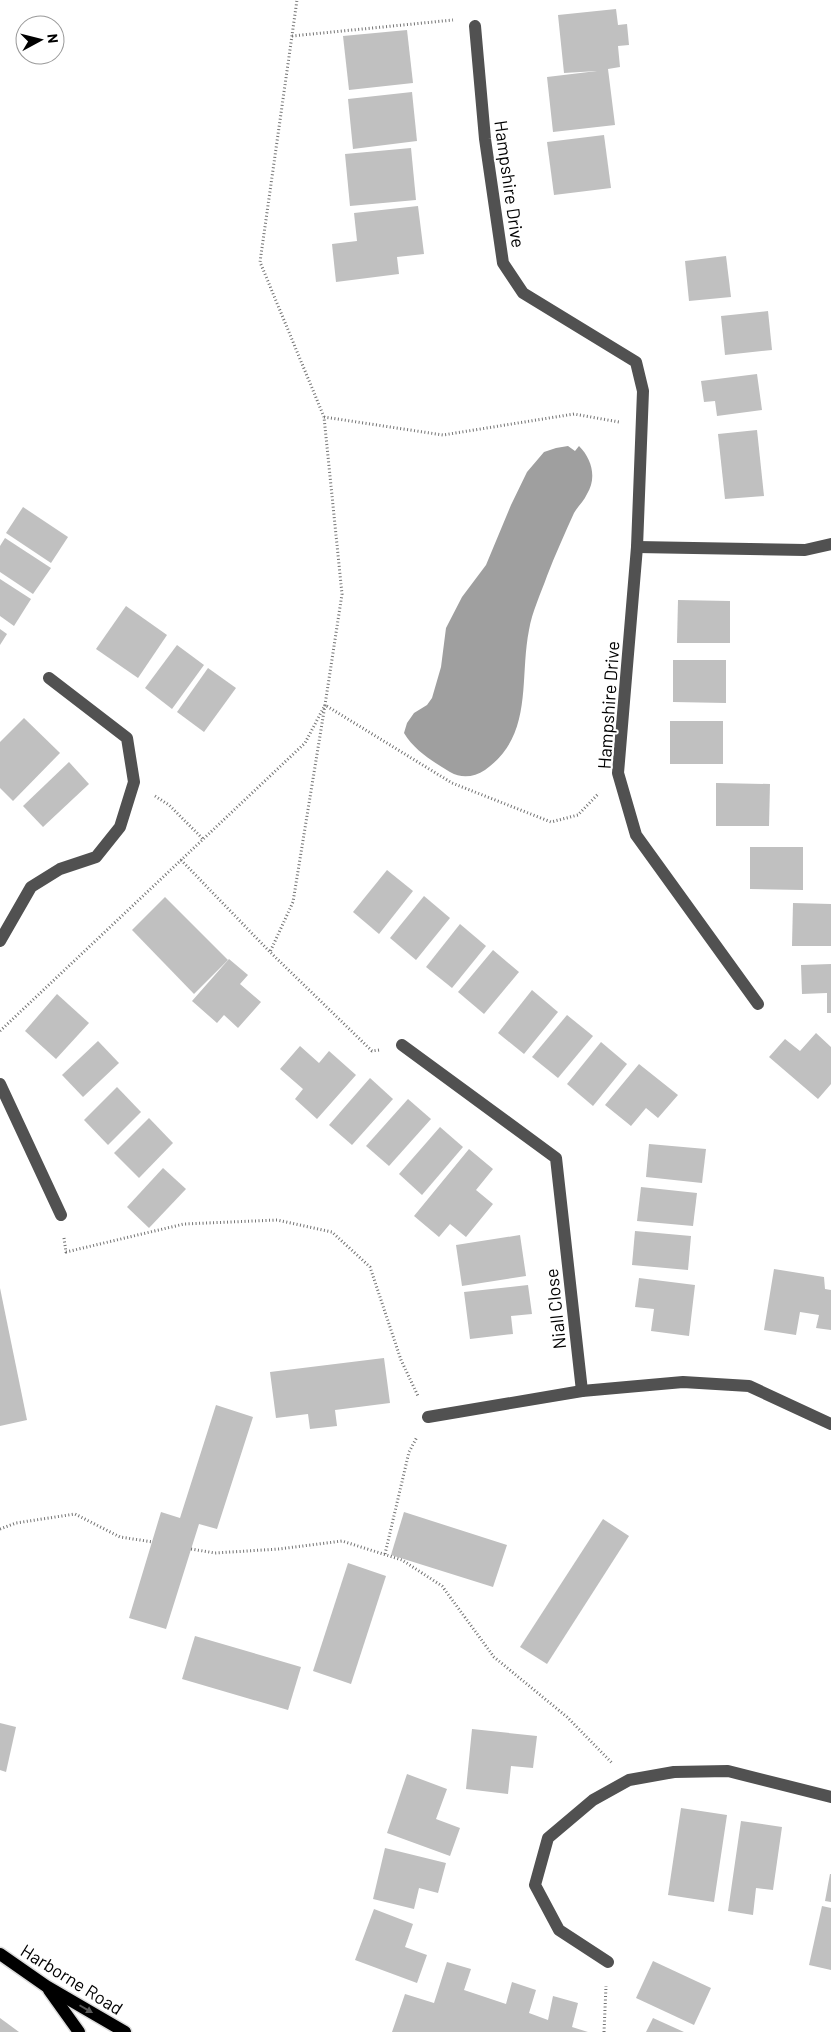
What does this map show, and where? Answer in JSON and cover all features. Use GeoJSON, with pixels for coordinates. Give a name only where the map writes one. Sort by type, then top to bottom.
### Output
{"type":"FeatureCollection","features":[{"type":"Feature","properties":{"kind":"main road","name":"Harborne Road"},"geometry":{"type":"LineString","coordinates":[[0,1954],[46,1986],[125,2032]]}},
{"type":"Feature","properties":{"kind":"main road"},"geometry":{"type":"LineString","coordinates":[[46,1986],[79,2032]]}},
{"type":"Feature","properties":{"kind":"street","name":"Hampshire Drive"},"geometry":{"type":"LineString","coordinates":[[475,26],[485,139],[503,263],[524,293],[636,362],[643,391],[637,547],[618,773],[636,834],[758,1004]]}},
{"type":"Feature","properties":{"kind":"street"},"geometry":{"type":"LineString","coordinates":[[637,547],[805,550],[831,544]]}},
{"type":"Feature","properties":{"kind":"street"},"geometry":{"type":"LineString","coordinates":[[0,941],[31,887],[60,869],[96,857],[120,827],[134,782],[127,738],[49,678]]}},
{"type":"Feature","properties":{"kind":"street","name":"Niall Close"},"geometry":{"type":"LineString","coordinates":[[402,1045],[556,1158],[582,1391]]}},
{"type":"Feature","properties":{"kind":"street"},"geometry":{"type":"LineString","coordinates":[[0,1084],[61,1215]]}},
{"type":"Feature","properties":{"kind":"street"},"geometry":{"type":"LineString","coordinates":[[428,1417],[582,1391],[683,1382],[749,1386],[831,1424]]}},
{"type":"Feature","properties":{"kind":"street"},"geometry":{"type":"LineString","coordinates":[[608,1962],[559,1930],[535,1885],[548,1838],[593,1800],[628,1780],[674,1772],[728,1771],[831,1797]]}},
{"type":"Feature","properties":{"kind":"path"},"geometry":{"type":"LineString","coordinates":[[270,952],[294,902],[342,594],[324,416],[260,262],[297,0]]}},
{"type":"Feature","properties":{"kind":"path"},"geometry":{"type":"LineString","coordinates":[[292,36],[450,20],[475,26]]}},
{"type":"Feature","properties":{"kind":"path"},"geometry":{"type":"LineString","coordinates":[[324,416],[443,435],[574,414],[642,425]]}},
{"type":"Feature","properties":{"kind":"path"},"geometry":{"type":"LineString","coordinates":[[324,705],[452,783],[551,822],[578,814],[618,773]]}},
{"type":"Feature","properties":{"kind":"path"},"geometry":{"type":"LineString","coordinates":[[0,1031],[305,743],[324,705]]}},
{"type":"Feature","properties":{"kind":"path"},"geometry":{"type":"LineString","coordinates":[[169,805],[202,839]]}},
{"type":"Feature","properties":{"kind":"path"},"geometry":{"type":"LineString","coordinates":[[181,860],[270,952],[372,1051],[402,1045]]}},
{"type":"Feature","properties":{"kind":"path"},"geometry":{"type":"LineString","coordinates":[[61,1215],[66,1252],[184,1224],[277,1220],[332,1232],[370,1267],[402,1360],[428,1417],[409,1452],[385,1554]]}},
{"type":"Feature","properties":{"kind":"path"},"geometry":{"type":"LineString","coordinates":[[0,1529],[16,1523],[74,1514],[120,1536],[153,1542]]}},
{"type":"Feature","properties":{"kind":"path"},"geometry":{"type":"LineString","coordinates":[[191,1549],[215,1553],[279,1549],[342,1541],[402,1560],[442,1586],[494,1657],[567,1717],[628,1780]]}},
{"type":"Feature","properties":{"kind":"path"},"geometry":{"type":"LineString","coordinates":[[604,2032],[608,1962]]}},
{"type":"Feature","properties":{"kind":"shaded area"},"geometry":{"type":"Polygon","coordinates":[[[568,446],[575,451],[579,446],[587,457],[592,469],[592,482],[586,497],[574,513],[532,616],[526,649],[522,706],[518,724],[511,741],[501,756],[485,770],[477,774],[459,776],[430,760],[413,745],[404,733],[407,723],[414,713],[427,705],[432,698],[441,667],[446,628],[462,597],[486,565],[527,472],[544,452],[568,446]]]}},
{"type":"Feature","properties":{"kind":"building"},"geometry":{"type":"Polygon","coordinates":[[[616,9],[618,25],[627,24],[629,45],[618,46],[620,67],[608,69],[615,125],[553,132],[547,77],[597,71],[564,73],[558,15],[616,9]]]}},
{"type":"Feature","properties":{"kind":"building"},"geometry":{"type":"Polygon","coordinates":[[[407,30],[413,83],[349,90],[343,36],[407,30]]]}},
{"type":"Feature","properties":{"kind":"building"},"geometry":{"type":"Polygon","coordinates":[[[412,92],[417,141],[353,149],[348,99],[412,92]]]}},
{"type":"Feature","properties":{"kind":"building"},"geometry":{"type":"Polygon","coordinates":[[[604,135],[611,188],[554,195],[547,142],[604,135]]]}},
{"type":"Feature","properties":{"kind":"building"},"geometry":{"type":"Polygon","coordinates":[[[411,148],[416,200],[350,206],[345,154],[411,148]]]}},
{"type":"Feature","properties":{"kind":"building"},"geometry":{"type":"Polygon","coordinates":[[[418,206],[424,254],[397,257],[399,274],[336,282],[332,244],[357,241],[354,213],[418,206]]]}},
{"type":"Feature","properties":{"kind":"building"},"geometry":{"type":"Polygon","coordinates":[[[726,256],[731,297],[689,301],[685,261],[726,256]]]}},
{"type":"Feature","properties":{"kind":"building"},"geometry":{"type":"Polygon","coordinates":[[[768,311],[772,350],[725,355],[721,316],[768,311]]]}},
{"type":"Feature","properties":{"kind":"building"},"geometry":{"type":"Polygon","coordinates":[[[757,374],[762,410],[717,416],[715,401],[704,402],[701,381],[757,374]]]}},
{"type":"Feature","properties":{"kind":"building"},"geometry":{"type":"Polygon","coordinates":[[[757,430],[764,496],[725,499],[718,434],[757,430]]]}},
{"type":"Feature","properties":{"kind":"building"},"geometry":{"type":"Polygon","coordinates":[[[23,507],[68,537],[51,563],[6,533],[23,507]]]}},
{"type":"Feature","properties":{"kind":"building"},"geometry":{"type":"Polygon","coordinates":[[[5,538],[51,568],[33,594],[0,572],[0,546],[5,538]]]}},
{"type":"Feature","properties":{"kind":"building"},"geometry":{"type":"Polygon","coordinates":[[[0,579],[31,599],[14,626],[0,616],[0,579]]]}},
{"type":"Feature","properties":{"kind":"building"},"geometry":{"type":"Polygon","coordinates":[[[678,600],[730,601],[730,643],[677,643],[678,600]]]}},
{"type":"Feature","properties":{"kind":"building"},"geometry":{"type":"Polygon","coordinates":[[[126,606],[167,635],[138,678],[96,649],[126,606]]]}},
{"type":"Feature","properties":{"kind":"building"},"geometry":{"type":"Polygon","coordinates":[[[0,629],[7,634],[0,645],[0,629]]]}},
{"type":"Feature","properties":{"kind":"building"},"geometry":{"type":"Polygon","coordinates":[[[177,645],[204,665],[172,709],[145,688],[177,645]]]}},
{"type":"Feature","properties":{"kind":"building"},"geometry":{"type":"Polygon","coordinates":[[[673,660],[726,660],[726,703],[673,702],[673,660]]]}},
{"type":"Feature","properties":{"kind":"building"},"geometry":{"type":"Polygon","coordinates":[[[208,668],[236,688],[204,732],[177,712],[208,668]]]}},
{"type":"Feature","properties":{"kind":"building"},"geometry":{"type":"Polygon","coordinates":[[[24,718],[60,753],[13,801],[0,788],[0,742],[24,718]]]}},
{"type":"Feature","properties":{"kind":"building"},"geometry":{"type":"Polygon","coordinates":[[[670,721],[723,721],[723,764],[670,764],[670,721]]]}},
{"type":"Feature","properties":{"kind":"building"},"geometry":{"type":"Polygon","coordinates":[[[69,762],[89,784],[43,827],[23,806],[69,762]]]}},
{"type":"Feature","properties":{"kind":"building"},"geometry":{"type":"Polygon","coordinates":[[[716,783],[770,784],[769,826],[716,826],[716,783]]]}},
{"type":"Feature","properties":{"kind":"building"},"geometry":{"type":"Polygon","coordinates":[[[750,847],[803,847],[803,890],[750,889],[750,847]]]}},
{"type":"Feature","properties":{"kind":"building"},"geometry":{"type":"Polygon","coordinates":[[[387,870],[413,891],[379,934],[353,912],[387,870]]]}},
{"type":"Feature","properties":{"kind":"building"},"geometry":{"type":"Polygon","coordinates":[[[424,896],[450,918],[416,960],[390,938],[424,896]]]}},
{"type":"Feature","properties":{"kind":"building"},"geometry":{"type":"Polygon","coordinates":[[[165,897],[228,960],[194,994],[132,930],[165,897]]]}},
{"type":"Feature","properties":{"kind":"building"},"geometry":{"type":"Polygon","coordinates":[[[793,903],[831,904],[831,946],[792,946],[793,903]]]}},
{"type":"Feature","properties":{"kind":"building"},"geometry":{"type":"Polygon","coordinates":[[[460,924],[486,946],[452,988],[426,967],[460,924]]]}},
{"type":"Feature","properties":{"kind":"building"},"geometry":{"type":"Polygon","coordinates":[[[493,950],[519,972],[484,1014],[458,992],[493,950]]]}},
{"type":"Feature","properties":{"kind":"building"},"geometry":{"type":"Polygon","coordinates":[[[229,959],[248,975],[240,984],[261,1002],[238,1028],[224,1015],[217,1023],[192,1001],[229,959]]]}},
{"type":"Feature","properties":{"kind":"building"},"geometry":{"type":"Polygon","coordinates":[[[831,964],[831,1013],[827,1013],[827,993],[802,994],[801,965],[831,964]]]}},
{"type":"Feature","properties":{"kind":"building"},"geometry":{"type":"Polygon","coordinates":[[[532,990],[558,1012],[524,1054],[498,1033],[532,990]]]}},
{"type":"Feature","properties":{"kind":"building"},"geometry":{"type":"Polygon","coordinates":[[[57,994],[89,1023],[56,1059],[25,1031],[57,994]]]}},
{"type":"Feature","properties":{"kind":"building"},"geometry":{"type":"Polygon","coordinates":[[[567,1015],[593,1036],[558,1078],[532,1057],[567,1015]]]}},
{"type":"Feature","properties":{"kind":"building"},"geometry":{"type":"Polygon","coordinates":[[[816,1033],[831,1047],[831,1084],[818,1099],[769,1057],[785,1039],[800,1051],[816,1033]]]}},
{"type":"Feature","properties":{"kind":"building"},"geometry":{"type":"Polygon","coordinates":[[[98,1041],[119,1063],[83,1097],[62,1075],[98,1041]]]}},
{"type":"Feature","properties":{"kind":"building"},"geometry":{"type":"Polygon","coordinates":[[[601,1042],[627,1064],[593,1106],[567,1084],[601,1042]]]}},
{"type":"Feature","properties":{"kind":"building"},"geometry":{"type":"Polygon","coordinates":[[[300,1046],[319,1063],[329,1051],[356,1075],[317,1119],[295,1099],[303,1089],[280,1069],[300,1046]]]}},
{"type":"Feature","properties":{"kind":"building"},"geometry":{"type":"Polygon","coordinates":[[[639,1064],[678,1095],[658,1118],[646,1108],[631,1126],[605,1105],[639,1064]]]}},
{"type":"Feature","properties":{"kind":"building"},"geometry":{"type":"Polygon","coordinates":[[[370,1078],[393,1099],[352,1145],[329,1125],[370,1078]]]}},
{"type":"Feature","properties":{"kind":"building"},"geometry":{"type":"Polygon","coordinates":[[[117,1087],[141,1112],[108,1145],[84,1120],[117,1087]]]}},
{"type":"Feature","properties":{"kind":"building"},"geometry":{"type":"Polygon","coordinates":[[[408,1099],[431,1119],[389,1166],[366,1146],[408,1099]]]}},
{"type":"Feature","properties":{"kind":"building"},"geometry":{"type":"Polygon","coordinates":[[[149,1118],[173,1143],[139,1178],[114,1153],[149,1118]]]}},
{"type":"Feature","properties":{"kind":"building"},"geometry":{"type":"Polygon","coordinates":[[[440,1127],[463,1147],[422,1195],[399,1174],[440,1127]]]}},
{"type":"Feature","properties":{"kind":"building"},"geometry":{"type":"Polygon","coordinates":[[[649,1144],[706,1149],[702,1183],[646,1177],[649,1144]]]}},
{"type":"Feature","properties":{"kind":"building"},"geometry":{"type":"Polygon","coordinates":[[[469,1149],[493,1169],[476,1190],[493,1204],[466,1237],[450,1224],[439,1237],[414,1216],[469,1149]]]}},
{"type":"Feature","properties":{"kind":"building"},"geometry":{"type":"Polygon","coordinates":[[[163,1168],[186,1189],[149,1228],[127,1207],[163,1168]]]}},
{"type":"Feature","properties":{"kind":"building"},"geometry":{"type":"Polygon","coordinates":[[[641,1187],[697,1193],[693,1226],[637,1221],[641,1187]]]}},
{"type":"Feature","properties":{"kind":"building"},"geometry":{"type":"Polygon","coordinates":[[[635,1231],[691,1236],[688,1270],[632,1265],[635,1231]]]}},
{"type":"Feature","properties":{"kind":"building"},"geometry":{"type":"Polygon","coordinates":[[[520,1235],[526,1276],[462,1286],[456,1245],[520,1235]]]}},
{"type":"Feature","properties":{"kind":"building"},"geometry":{"type":"Polygon","coordinates":[[[774,1269],[824,1277],[825,1289],[831,1290],[831,1330],[816,1328],[819,1315],[800,1312],[796,1335],[764,1330],[774,1269]]]}},
{"type":"Feature","properties":{"kind":"building"},"geometry":{"type":"Polygon","coordinates":[[[639,1278],[695,1285],[689,1336],[651,1331],[654,1309],[635,1307],[639,1278]]]}},
{"type":"Feature","properties":{"kind":"building"},"geometry":{"type":"Polygon","coordinates":[[[528,1285],[532,1314],[511,1316],[513,1334],[470,1339],[464,1292],[528,1285]]]}},
{"type":"Feature","properties":{"kind":"building"},"geometry":{"type":"Polygon","coordinates":[[[0,1288],[27,1420],[0,1426],[0,1288]]]}},
{"type":"Feature","properties":{"kind":"building"},"geometry":{"type":"Polygon","coordinates":[[[384,1358],[390,1403],[335,1410],[337,1426],[310,1429],[308,1414],[276,1418],[270,1372],[384,1358]]]}},
{"type":"Feature","properties":{"kind":"building"},"geometry":{"type":"Polygon","coordinates":[[[216,1405],[253,1417],[217,1529],[199,1524],[166,1629],[129,1618],[161,1512],[180,1518],[216,1405]]]}},
{"type":"Feature","properties":{"kind":"building"},"geometry":{"type":"Polygon","coordinates":[[[404,1512],[507,1545],[493,1587],[391,1555],[404,1512]]]}},
{"type":"Feature","properties":{"kind":"building"},"geometry":{"type":"Polygon","coordinates":[[[603,1519],[629,1536],[547,1664],[520,1647],[603,1519]]]}},
{"type":"Feature","properties":{"kind":"building"},"geometry":{"type":"Polygon","coordinates":[[[348,1563],[386,1576],[351,1684],[313,1671],[348,1563]]]}},
{"type":"Feature","properties":{"kind":"building"},"geometry":{"type":"Polygon","coordinates":[[[195,1636],[301,1667],[288,1710],[182,1679],[195,1636]]]}},
{"type":"Feature","properties":{"kind":"building"},"geometry":{"type":"Polygon","coordinates":[[[0,1723],[16,1727],[6,1772],[0,1770],[0,1723]]]}},
{"type":"Feature","properties":{"kind":"building"},"geometry":{"type":"Polygon","coordinates":[[[472,1729],[537,1736],[533,1768],[511,1766],[508,1794],[466,1789],[472,1729]]]}},
{"type":"Feature","properties":{"kind":"building"},"geometry":{"type":"Polygon","coordinates":[[[407,1774],[447,1789],[436,1819],[460,1828],[450,1856],[387,1833],[407,1774]]]}},
{"type":"Feature","properties":{"kind":"building"},"geometry":{"type":"Polygon","coordinates":[[[681,1808],[727,1815],[714,1902],[668,1895],[681,1808]]]}},
{"type":"Feature","properties":{"kind":"building"},"geometry":{"type":"Polygon","coordinates":[[[741,1821],[782,1827],[773,1890],[756,1888],[753,1915],[728,1911],[741,1821]]]}},
{"type":"Feature","properties":{"kind":"building"},"geometry":{"type":"Polygon","coordinates":[[[385,1848],[446,1863],[438,1893],[419,1888],[414,1909],[373,1899],[385,1848]]]}},
{"type":"Feature","properties":{"kind":"building"},"geometry":{"type":"Polygon","coordinates":[[[831,1874],[831,1902],[825,1901],[831,1874]]]}},
{"type":"Feature","properties":{"kind":"building"},"geometry":{"type":"Polygon","coordinates":[[[822,1906],[831,1908],[831,1970],[809,1965],[822,1906]]]}},
{"type":"Feature","properties":{"kind":"building"},"geometry":{"type":"Polygon","coordinates":[[[374,1909],[413,1924],[405,1947],[427,1955],[417,1983],[355,1960],[374,1909]]]}},
{"type":"Feature","properties":{"kind":"building"},"geometry":{"type":"Polygon","coordinates":[[[653,1961],[711,1988],[694,2025],[636,1998],[653,1961]]]}},
{"type":"Feature","properties":{"kind":"building"},"geometry":{"type":"Polygon","coordinates":[[[447,1962],[471,1969],[464,1990],[506,2004],[512,1982],[536,1990],[529,2013],[548,2020],[553,1996],[578,2003],[572,2027],[588,2032],[392,2032],[405,1994],[434,2003],[447,1962]]]}},
{"type":"Feature","properties":{"kind":"building"},"geometry":{"type":"Polygon","coordinates":[[[0,2018],[19,2032],[0,2032],[0,2018]]]}},
{"type":"Feature","properties":{"kind":"building"},"geometry":{"type":"Polygon","coordinates":[[[653,2018],[684,2032],[646,2032],[653,2018]]]}}]}
